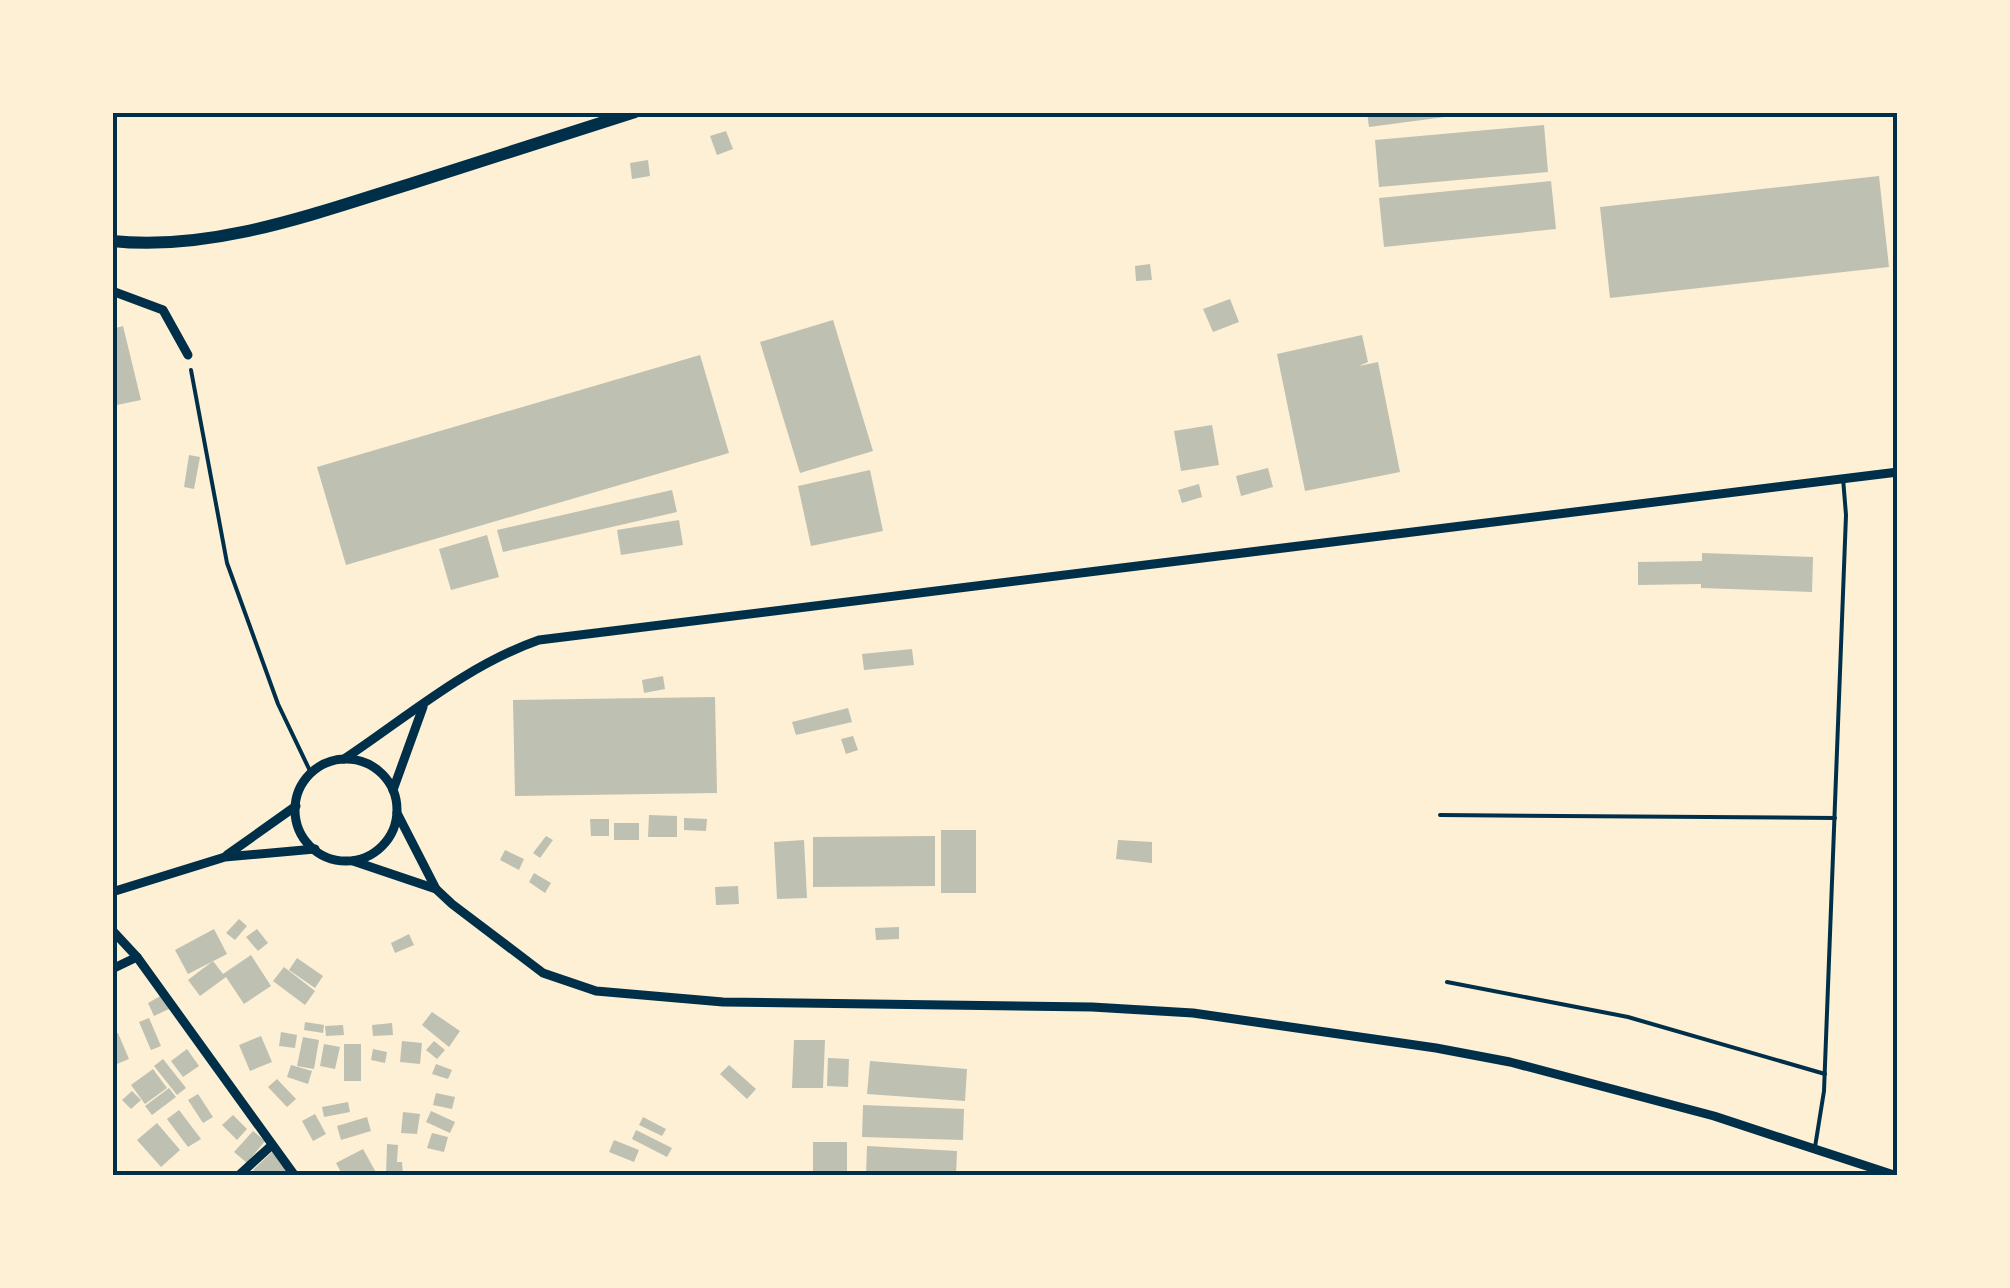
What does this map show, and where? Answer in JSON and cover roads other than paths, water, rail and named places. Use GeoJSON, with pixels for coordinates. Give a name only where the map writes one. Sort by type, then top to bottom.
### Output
{"type":"FeatureCollection","features":[{"type":"Feature","properties":{"kind":"main road"},"geometry":{"type":"LineString","coordinates":[[112,240],[168,242],[219,236],[330,209],[635,112]]}},
{"type":"Feature","properties":{"kind":"street"},"geometry":{"type":"LineString","coordinates":[[112,290],[164,310],[188,356]]}},
{"type":"Feature","properties":{"kind":"street"},"geometry":{"type":"LineString","coordinates":[[344,759],[502,652],[539,640],[1898,472]]}},
{"type":"Feature","properties":{"kind":"street"},"geometry":{"type":"LineString","coordinates":[[393,790],[424,705]]}},
{"type":"Feature","properties":{"kind":"street"},"geometry":{"type":"LineString","coordinates":[[314,850],[300,830],[298,794],[311,774],[332,761],[356,760],[378,770],[393,790],[397,813],[436,889]]}},
{"type":"Feature","properties":{"kind":"street"},"geometry":{"type":"LineString","coordinates":[[224,857],[296,806]]}},
{"type":"Feature","properties":{"kind":"street"},"geometry":{"type":"LineString","coordinates":[[112,892],[224,857],[314,850],[337,860],[361,858],[382,846],[390,836],[397,813]]}},
{"type":"Feature","properties":{"kind":"street"},"geometry":{"type":"LineString","coordinates":[[349,860],[436,889],[511,951],[544,972],[596,991],[724,1002],[1092,1006],[1193,1013],[1510,1062],[1714,1116],[1897,1176]]}},
{"type":"Feature","properties":{"kind":"street"},"geometry":{"type":"LineString","coordinates":[[112,930],[137,958],[295,1176]]}},
{"type":"Feature","properties":{"kind":"street"},"geometry":{"type":"LineString","coordinates":[[112,969],[137,958]]}},
{"type":"Feature","properties":{"kind":"street"},"geometry":{"type":"LineString","coordinates":[[238,1176],[272,1145]]}},
{"type":"Feature","properties":{"kind":"lane"},"geometry":{"type":"LineString","coordinates":[[1815,1148],[1824,1074],[1835,818],[1846,516],[1843,478]]}},
{"type":"Feature","properties":{"kind":"lane"},"geometry":{"type":"LineString","coordinates":[[1440,815],[1835,818]]}},
{"type":"Feature","properties":{"kind":"lane"},"geometry":{"type":"LineString","coordinates":[[1447,982],[1628,1017],[1824,1074]]}}]}
